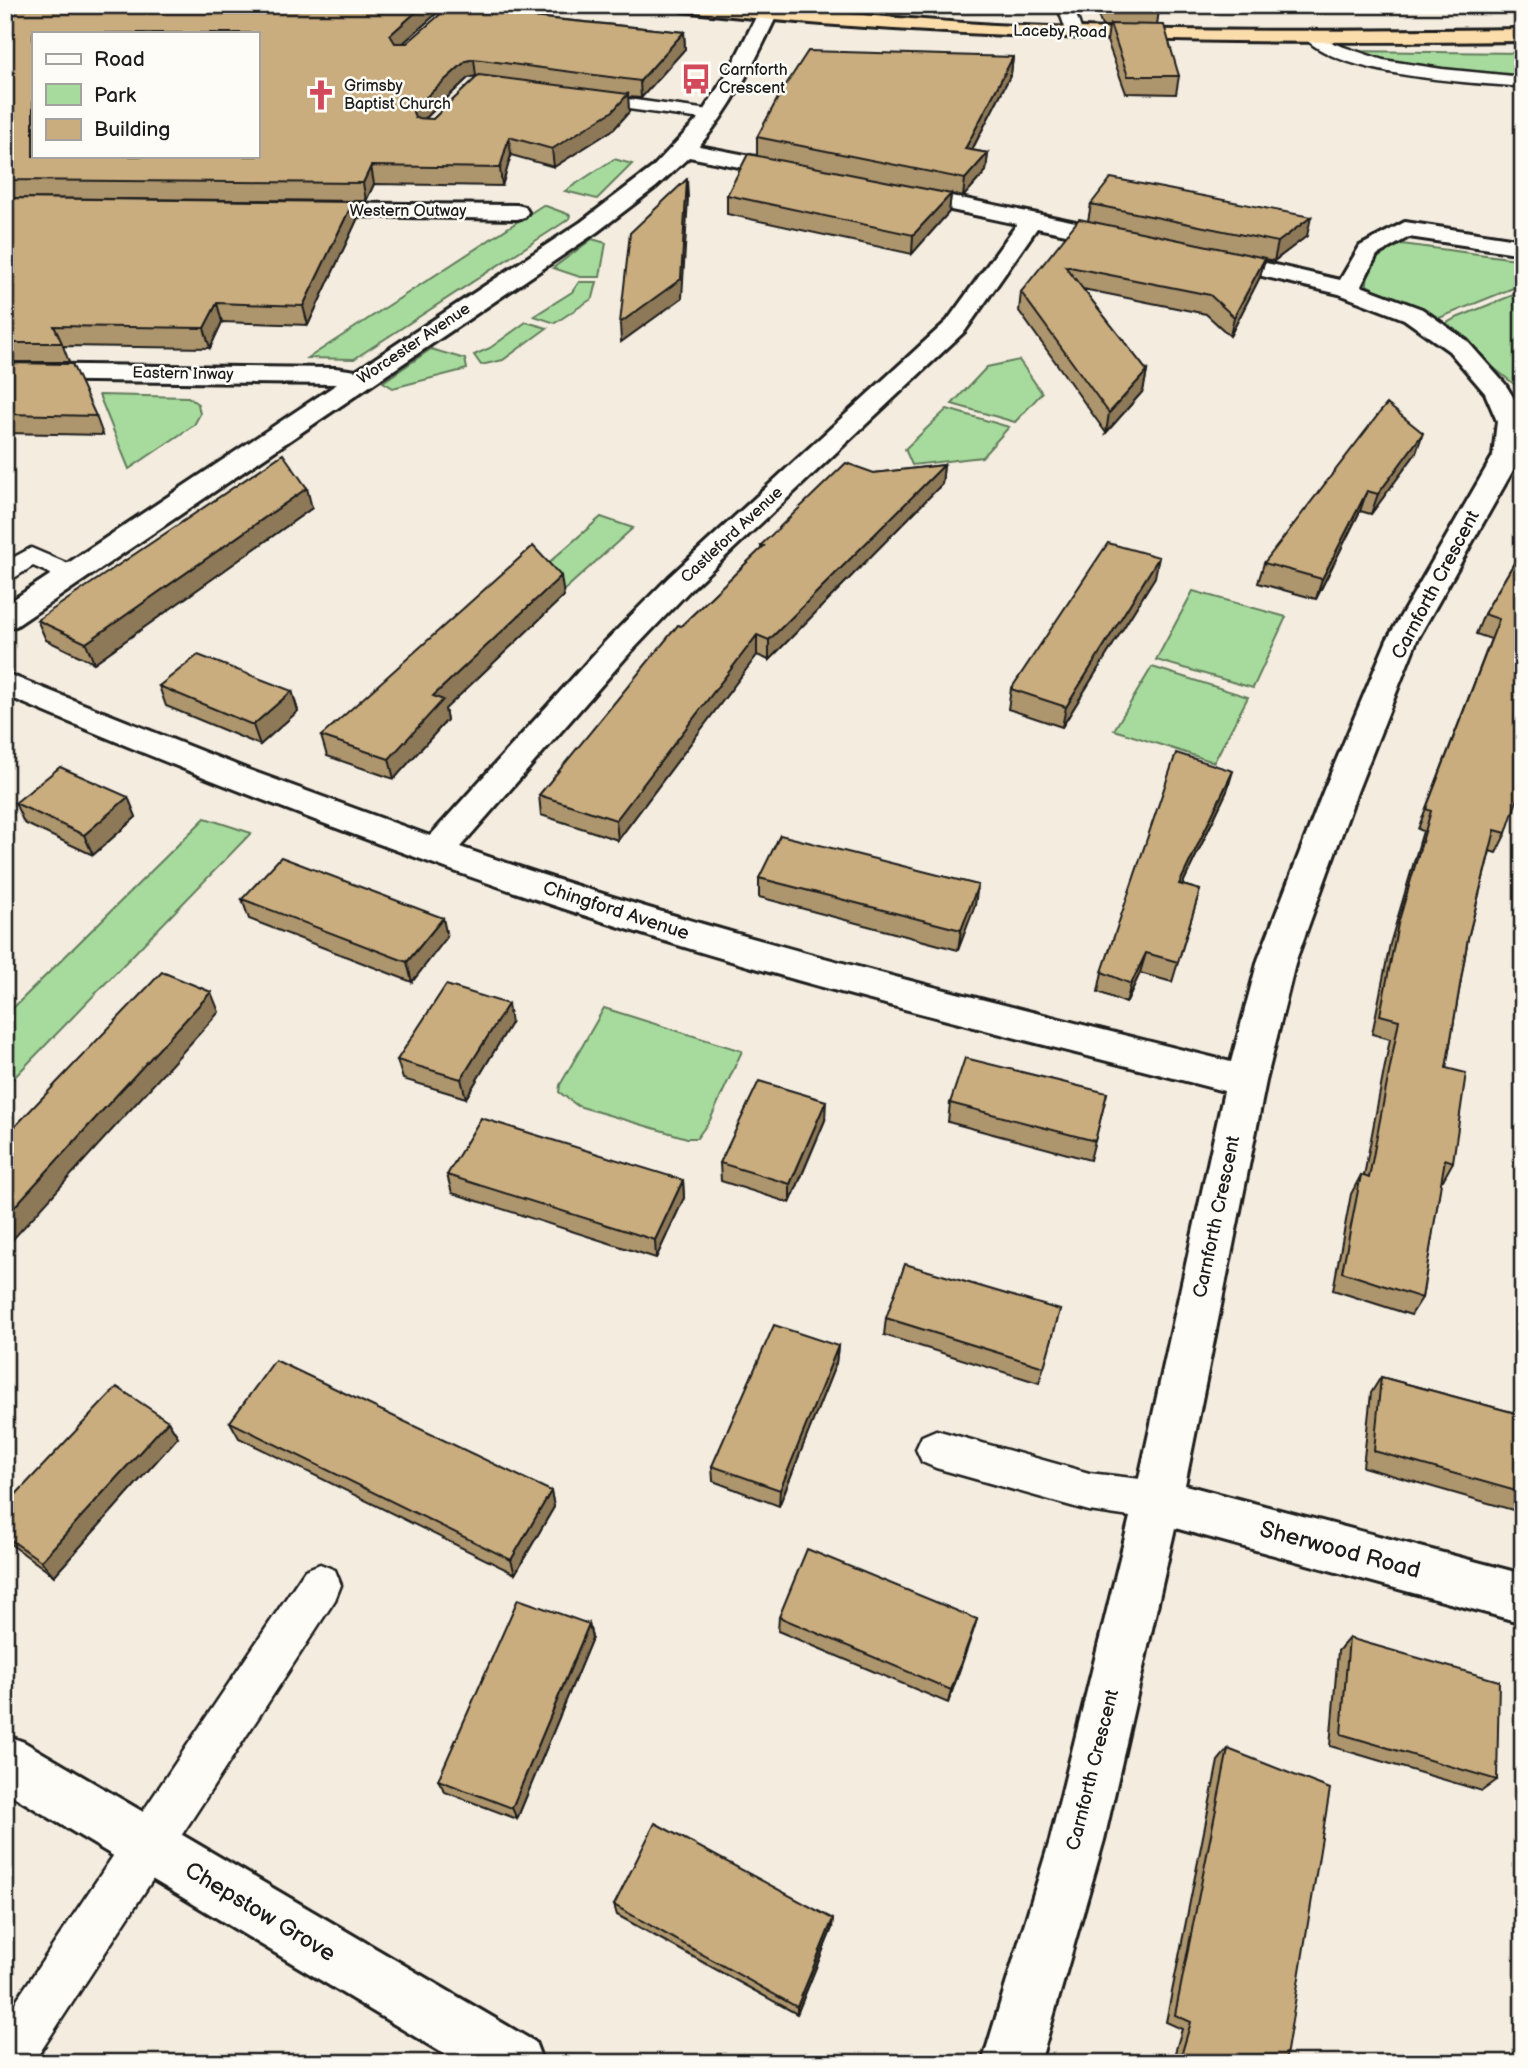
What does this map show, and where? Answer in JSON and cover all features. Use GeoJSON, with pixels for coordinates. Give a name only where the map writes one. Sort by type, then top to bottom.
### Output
{"type":"FeatureCollection","features":[{"type":"Feature","properties":{"kind":"highway","name":"Laceby Road"},"geometry":{"type":"LineString","coordinates":[[682,5],[767,15],[965,29],[1310,35],[1523,35]]}},
{"type":"Feature","properties":{"kind":"street","name":"Worcester Avenue"},"geometry":{"type":"LineString","coordinates":[[5,619],[589,227],[649,183],[684,150],[709,115],[745,63],[767,15]]}},
{"type":"Feature","properties":{"kind":"street"},"geometry":{"type":"LineString","coordinates":[[684,150],[830,178]]}},
{"type":"Feature","properties":{"kind":"street","name":"Carnforth Crescent"},"geometry":{"type":"LineString","coordinates":[[870,186],[1163,247],[1347,289],[1413,314],[1458,346],[1496,390],[1514,403],[1507,456],[1402,640],[1340,792],[1277,960],[1245,1081],[1158,1501],[1077,1840],[1011,2063]]}},
{"type":"Feature","properties":{"kind":"street","name":"Western Outway"},"geometry":{"type":"LineString","coordinates":[[282,210],[517,212]]}},
{"type":"Feature","properties":{"kind":"street","name":"Castleford Avenue"},"geometry":{"type":"LineString","coordinates":[[436,852],[616,649],[680,583],[956,326],[1030,220]]}},
{"type":"Feature","properties":{"kind":"street"},"geometry":{"type":"LineString","coordinates":[[1347,289],[1368,251],[1405,229],[1523,247]]}},
{"type":"Feature","properties":{"kind":"street","name":"Eastern Inway"},"geometry":{"type":"LineString","coordinates":[[5,372],[335,376],[360,380]]}},
{"type":"Feature","properties":{"kind":"street","name":"Chingford Avenue"},"geometry":{"type":"LineString","coordinates":[[5,683],[157,748],[436,852],[633,918],[821,973],[1245,1081]]}},
{"type":"Feature","properties":{"kind":"street","name":"Sherwood Road"},"geometry":{"type":"LineString","coordinates":[[1158,1501],[1523,1599]]}},
{"type":"Feature","properties":{"kind":"street","name":"Chepstow Grove"},"geometry":{"type":"LineString","coordinates":[[5,1761],[514,2063]]}},
{"type":"Feature","properties":{"kind":"lane"},"geometry":{"type":"LineString","coordinates":[[1065,5],[1074,32]]}},
{"type":"Feature","properties":{"kind":"lane"},"geometry":{"type":"LineString","coordinates":[[1310,35],[1320,44],[1361,60],[1523,82]]}},
{"type":"Feature","properties":{"kind":"lane"},"geometry":{"type":"LineString","coordinates":[[558,95],[709,115]]}},
{"type":"Feature","properties":{"kind":"lane"},"geometry":{"type":"LineString","coordinates":[[5,573],[31,556],[71,574]]}},
{"type":"Feature","properties":{"kind":"lane"},"geometry":{"type":"LineString","coordinates":[[936,1449],[1089,1492],[1158,1501]]}},
{"type":"Feature","properties":{"kind":"lane"},"geometry":{"type":"LineString","coordinates":[[5,2061],[320,1585]]}},
{"type":"Feature","properties":{"kind":"green space"},"geometry":{"type":"Polygon","coordinates":[[[1343,51],[1523,53],[1523,79],[1365,57],[1343,51]]]}},
{"type":"Feature","properties":{"kind":"green space"},"geometry":{"type":"Polygon","coordinates":[[[614,159],[632,164],[597,199],[565,191],[614,159]]]}},
{"type":"Feature","properties":{"kind":"green space"},"geometry":{"type":"Polygon","coordinates":[[[543,205],[570,215],[569,219],[354,359],[308,358],[543,205]]]}},
{"type":"Feature","properties":{"kind":"green space"},"geometry":{"type":"Polygon","coordinates":[[[592,239],[606,243],[600,277],[580,277],[553,268],[592,239]]]}},
{"type":"Feature","properties":{"kind":"green space"},"geometry":{"type":"Polygon","coordinates":[[[1402,244],[1523,260],[1523,284],[1432,321],[1367,285],[1369,270],[1377,259],[1402,244]]]}},
{"type":"Feature","properties":{"kind":"green space"},"geometry":{"type":"Polygon","coordinates":[[[579,282],[597,282],[593,298],[555,323],[534,316],[572,292],[579,282]]]}},
{"type":"Feature","properties":{"kind":"green space"},"geometry":{"type":"Polygon","coordinates":[[[1523,291],[1523,384],[1514,384],[1446,330],[1447,323],[1454,319],[1523,291]]]}},
{"type":"Feature","properties":{"kind":"green space"},"geometry":{"type":"Polygon","coordinates":[[[526,322],[547,328],[503,360],[481,365],[474,355],[490,348],[526,322]]]}},
{"type":"Feature","properties":{"kind":"green space"},"geometry":{"type":"Polygon","coordinates":[[[431,349],[465,359],[467,369],[393,388],[383,382],[431,349]]]}},
{"type":"Feature","properties":{"kind":"green space"},"geometry":{"type":"Polygon","coordinates":[[[1019,360],[1042,393],[1015,422],[952,404],[987,367],[1019,360]]]}},
{"type":"Feature","properties":{"kind":"green space"},"geometry":{"type":"Polygon","coordinates":[[[99,395],[188,397],[198,404],[200,414],[194,425],[129,469],[99,395]]]}},
{"type":"Feature","properties":{"kind":"green space"},"geometry":{"type":"Polygon","coordinates":[[[947,409],[1009,427],[982,457],[912,465],[905,449],[947,409]]]}},
{"type":"Feature","properties":{"kind":"green space"},"geometry":{"type":"Polygon","coordinates":[[[601,517],[633,528],[562,592],[530,579],[601,517]]]}},
{"type":"Feature","properties":{"kind":"green space"},"geometry":{"type":"Polygon","coordinates":[[[1193,591],[1286,617],[1253,688],[1156,660],[1193,591]]]}},
{"type":"Feature","properties":{"kind":"green space"},"geometry":{"type":"Polygon","coordinates":[[[1152,667],[1248,697],[1214,762],[1114,730],[1152,667]]]}},
{"type":"Feature","properties":{"kind":"green space"},"geometry":{"type":"Polygon","coordinates":[[[205,818],[251,833],[5,1087],[5,1016],[205,818]]]}},
{"type":"Feature","properties":{"kind":"green space"},"geometry":{"type":"Polygon","coordinates":[[[604,1008],[742,1051],[710,1120],[697,1138],[687,1138],[578,1106],[559,1092],[560,1085],[604,1008]]]}},
{"type":"Feature","properties":{"kind":"building"},"geometry":{"type":"Polygon","coordinates":[[[5,5],[424,5],[390,35],[395,43],[407,43],[451,5],[514,5],[513,15],[684,32],[640,81],[474,59],[466,61],[415,107],[415,118],[433,119],[479,75],[628,94],[613,111],[552,149],[509,137],[500,168],[371,166],[363,183],[5,180],[5,5]]]}},
{"type":"Feature","properties":{"kind":"building"},"geometry":{"type":"Polygon","coordinates":[[[1103,5],[1158,5],[1159,10],[1104,9],[1103,5]]]}},
{"type":"Feature","properties":{"kind":"building"},"geometry":{"type":"Polygon","coordinates":[[[1110,24],[1164,25],[1179,76],[1128,76],[1110,24]]]}},
{"type":"Feature","properties":{"kind":"building"},"geometry":{"type":"Polygon","coordinates":[[[808,51],[1013,57],[965,149],[988,153],[965,179],[757,137],[780,94],[808,51]]]}},
{"type":"Feature","properties":{"kind":"building"},"geometry":{"type":"Polygon","coordinates":[[[748,154],[951,194],[913,235],[727,195],[748,154]]]}},
{"type":"Feature","properties":{"kind":"building"},"geometry":{"type":"Polygon","coordinates":[[[1111,178],[1311,217],[1278,242],[1091,204],[1111,178]]]}},
{"type":"Feature","properties":{"kind":"building"},"geometry":{"type":"Polygon","coordinates":[[[687,179],[681,279],[620,323],[630,233],[687,179]]]}},
{"type":"Feature","properties":{"kind":"building"},"geometry":{"type":"Polygon","coordinates":[[[5,198],[353,202],[303,306],[217,303],[204,328],[54,326],[62,343],[5,343],[5,198]]]}},
{"type":"Feature","properties":{"kind":"building"},"geometry":{"type":"Polygon","coordinates":[[[1079,219],[1265,258],[1234,317],[1210,295],[1065,266],[1147,371],[1109,413],[1021,292],[1079,219]]]}},
{"type":"Feature","properties":{"kind":"building"},"geometry":{"type":"Polygon","coordinates":[[[5,363],[72,364],[96,416],[5,414],[5,363]]]}},
{"type":"Feature","properties":{"kind":"building"},"geometry":{"type":"Polygon","coordinates":[[[1387,404],[1423,433],[1378,494],[1367,491],[1322,579],[1264,563],[1381,411],[1387,404]]]}},
{"type":"Feature","properties":{"kind":"building"},"geometry":{"type":"Polygon","coordinates":[[[283,454],[307,488],[86,643],[37,620],[283,454]]]}},
{"type":"Feature","properties":{"kind":"building"},"geometry":{"type":"Polygon","coordinates":[[[846,463],[874,473],[944,465],[769,640],[757,635],[616,820],[539,795],[678,625],[681,626],[764,546],[761,545],[846,463]]]}},
{"type":"Feature","properties":{"kind":"building"},"geometry":{"type":"Polygon","coordinates":[[[1108,543],[1159,557],[1066,707],[1011,689],[1108,543]]]}},
{"type":"Feature","properties":{"kind":"building"},"geometry":{"type":"Polygon","coordinates":[[[533,546],[561,576],[433,696],[443,700],[389,759],[321,736],[533,546]]]}},
{"type":"Feature","properties":{"kind":"building"},"geometry":{"type":"Polygon","coordinates":[[[1523,548],[1523,782],[1506,833],[1495,830],[1468,938],[1446,1068],[1466,1073],[1453,1162],[1445,1159],[1422,1298],[1342,1272],[1361,1175],[1369,1178],[1399,1020],[1380,1015],[1398,924],[1431,811],[1426,809],[1499,619],[1484,614],[1523,548]]]}},
{"type":"Feature","properties":{"kind":"building"},"geometry":{"type":"Polygon","coordinates":[[[198,655],[292,691],[253,725],[159,686],[198,655]]]}},
{"type":"Feature","properties":{"kind":"building"},"geometry":{"type":"Polygon","coordinates":[[[1176,753],[1233,771],[1179,884],[1200,890],[1178,962],[1146,953],[1131,984],[1102,972],[1176,753]]]}},
{"type":"Feature","properties":{"kind":"building"},"geometry":{"type":"Polygon","coordinates":[[[60,767],[128,797],[84,835],[15,803],[60,767]]]}},
{"type":"Feature","properties":{"kind":"building"},"geometry":{"type":"Polygon","coordinates":[[[780,835],[978,885],[961,930],[759,878],[780,835]]]}},
{"type":"Feature","properties":{"kind":"building"},"geometry":{"type":"Polygon","coordinates":[[[281,857],[443,918],[407,962],[242,899],[281,857]]]}},
{"type":"Feature","properties":{"kind":"building"},"geometry":{"type":"Polygon","coordinates":[[[162,972],[211,992],[5,1217],[5,1137],[162,972]]]}},
{"type":"Feature","properties":{"kind":"building"},"geometry":{"type":"Polygon","coordinates":[[[446,985],[508,1004],[461,1079],[397,1060],[446,985]]]}},
{"type":"Feature","properties":{"kind":"building"},"geometry":{"type":"Polygon","coordinates":[[[965,1058],[1107,1093],[1095,1141],[950,1103],[965,1058]]]}},
{"type":"Feature","properties":{"kind":"building"},"geometry":{"type":"Polygon","coordinates":[[[759,1081],[826,1101],[790,1184],[720,1163],[759,1081]]]}},
{"type":"Feature","properties":{"kind":"building"},"geometry":{"type":"Polygon","coordinates":[[[481,1118],[683,1180],[655,1240],[447,1175],[481,1118]]]}},
{"type":"Feature","properties":{"kind":"building"},"geometry":{"type":"Polygon","coordinates":[[[905,1264],[1060,1310],[1044,1367],[886,1318],[905,1264]]]}},
{"type":"Feature","properties":{"kind":"building"},"geometry":{"type":"Polygon","coordinates":[[[774,1325],[838,1346],[780,1490],[712,1466],[774,1325]]]}},
{"type":"Feature","properties":{"kind":"building"},"geometry":{"type":"Polygon","coordinates":[[[275,1360],[551,1491],[511,1560],[230,1422],[275,1360]]]}},
{"type":"Feature","properties":{"kind":"building"},"geometry":{"type":"Polygon","coordinates":[[[1381,1377],[1523,1415],[1523,1493],[1374,1451],[1381,1377]]]}},
{"type":"Feature","properties":{"kind":"building"},"geometry":{"type":"Polygon","coordinates":[[[117,1387],[168,1421],[41,1561],[5,1536],[5,1506],[117,1387]]]}},
{"type":"Feature","properties":{"kind":"building"},"geometry":{"type":"Polygon","coordinates":[[[807,1549],[977,1619],[951,1690],[779,1617],[807,1549]]]}},
{"type":"Feature","properties":{"kind":"building"},"geometry":{"type":"Polygon","coordinates":[[[518,1599],[589,1624],[512,1808],[438,1780],[518,1599]]]}},
{"type":"Feature","properties":{"kind":"building"},"geometry":{"type":"Polygon","coordinates":[[[1349,1638],[1499,1681],[1497,1780],[1341,1734],[1349,1638]]]}},
{"type":"Feature","properties":{"kind":"building"},"geometry":{"type":"Polygon","coordinates":[[[1228,1749],[1330,1789],[1285,2063],[1179,2063],[1191,2022],[1175,2015],[1228,1749]]]}},
{"type":"Feature","properties":{"kind":"building"},"geometry":{"type":"Polygon","coordinates":[[[655,1823],[833,1919],[797,2007],[614,1905],[655,1823]]]}},
{"type":"Feature","properties":{"kind":"place","name":"Carnforth Crescent"},"geometry":{"type":"Point","coordinates":[696,79]}},
{"type":"Feature","properties":{"kind":"place","name":"Grimsby Baptist Church"},"geometry":{"type":"Point","coordinates":[321,95]}}]}
